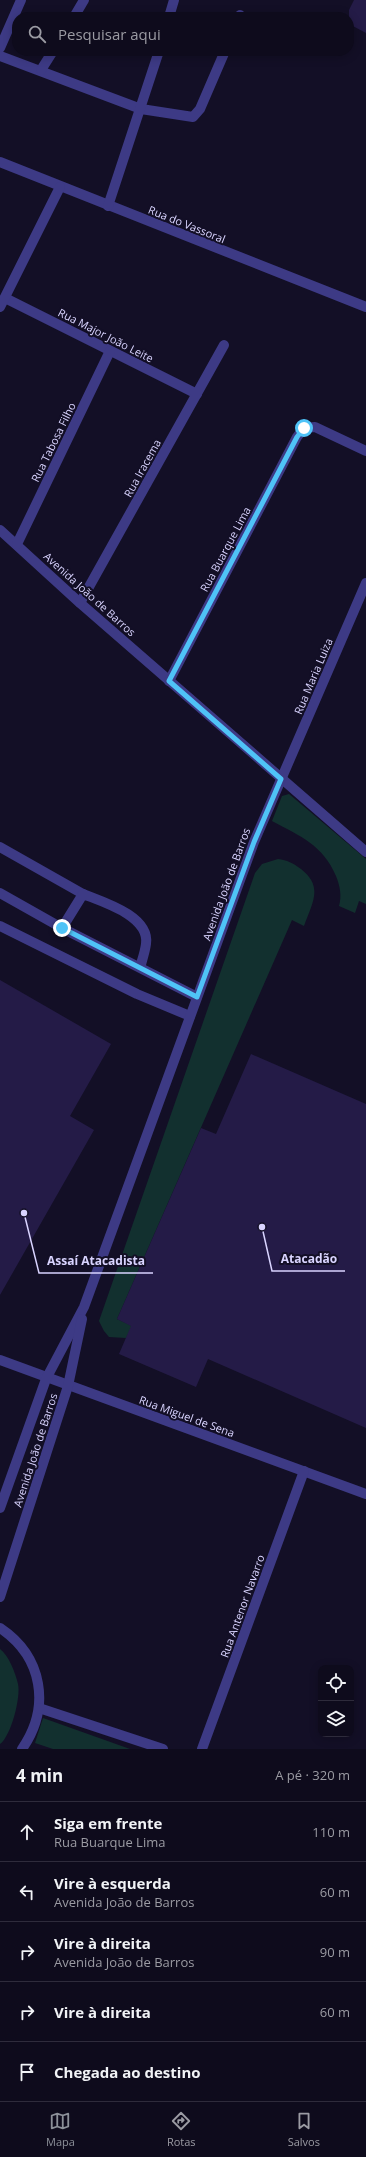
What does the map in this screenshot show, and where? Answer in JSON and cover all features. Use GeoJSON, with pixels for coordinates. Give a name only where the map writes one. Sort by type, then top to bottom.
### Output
{"type":"FeatureCollection","features":[{"type":"Feature","properties":{"kind":"street"},"geometry":{"type":"LineString","coordinates":[[16,12],[21,0]]}},
{"type":"Feature","properties":{"kind":"street"},"geometry":{"type":"LineString","coordinates":[[77,12],[84,0]]}},
{"type":"Feature","properties":{"kind":"street"},"geometry":{"type":"LineString","coordinates":[[170,12],[174,0]]}},
{"type":"Feature","properties":{"kind":"street"},"geometry":{"type":"LineString","coordinates":[[0,48],[12,21]]}},
{"type":"Feature","properties":{"kind":"street"},"geometry":{"type":"LineString","coordinates":[[0,56],[141,108],[193,118],[200,109],[223,56]]}},
{"type":"Feature","properties":{"kind":"street"},"geometry":{"type":"LineString","coordinates":[[41,70],[50,56]]}},
{"type":"Feature","properties":{"kind":"street"},"geometry":{"type":"LineString","coordinates":[[108,206],[157,56]]}},
{"type":"Feature","properties":{"kind":"street","name":"Rua do Vassoral"},"geometry":{"type":"LineString","coordinates":[[0,162],[366,307]]}},
{"type":"Feature","properties":{"kind":"street"},"geometry":{"type":"LineString","coordinates":[[0,307],[60,187]]}},
{"type":"Feature","properties":{"kind":"street","name":"Rua Major João Leite"},"geometry":{"type":"LineString","coordinates":[[5,298],[197,394]]}},
{"type":"Feature","properties":{"kind":"street","name":"Rua Iracema"},"geometry":{"type":"LineString","coordinates":[[80,603],[224,345]]}},
{"type":"Feature","properties":{"kind":"street","name":"Rua Tabosa Filho"},"geometry":{"type":"LineString","coordinates":[[17,544],[110,351]]}},
{"type":"Feature","properties":{"kind":"street","name":"Rua Buarque Lima"},"geometry":{"type":"LineString","coordinates":[[169,681],[297,437],[304,428],[315,426],[366,451]]}},
{"type":"Feature","properties":{"kind":"street","name":"Avenida João de Barros"},"geometry":{"type":"LineString","coordinates":[[0,530],[80,603],[281,779],[254,842],[84,1307],[46,1379],[0,1508]]}},
{"type":"Feature","properties":{"kind":"street","name":"Rua Maria Luiza"},"geometry":{"type":"LineString","coordinates":[[281,779],[366,583]]}},
{"type":"Feature","properties":{"kind":"street"},"geometry":{"type":"LineString","coordinates":[[281,779],[366,852]]}},
{"type":"Feature","properties":{"kind":"street"},"geometry":{"type":"LineString","coordinates":[[0,847],[83,894],[121,909],[144,931],[147,943],[140,968]]}},
{"type":"Feature","properties":{"kind":"street"},"geometry":{"type":"LineString","coordinates":[[0,894],[62,928],[197,997]]}},
{"type":"Feature","properties":{"kind":"street"},"geometry":{"type":"LineString","coordinates":[[62,928],[83,894]]}},
{"type":"Feature","properties":{"kind":"street"},"geometry":{"type":"LineString","coordinates":[[0,926],[137,994],[190,1016]]}},
{"type":"Feature","properties":{"kind":"street","name":"Avenida João de Barros"},"geometry":{"type":"LineString","coordinates":[[0,1597],[68,1386],[84,1307]]}},
{"type":"Feature","properties":{"kind":"street","name":"Rua Miguel de Sena"},"geometry":{"type":"LineString","coordinates":[[0,1360],[46,1379],[366,1494]]}},
{"type":"Feature","properties":{"kind":"street","name":"Rua Antenor Navarro"},"geometry":{"type":"LineString","coordinates":[[202,1749],[304,1471]]}},
{"type":"Feature","properties":{"kind":"street"},"geometry":{"type":"LineString","coordinates":[[0,1628],[13,1637],[29,1658],[38,1682],[39,1708],[34,1728],[23,1749]]}},
{"type":"Feature","properties":{"kind":"street"},"geometry":{"type":"LineString","coordinates":[[39,1708],[163,1749]]}},
{"type":"Feature","properties":{"kind":"green space"},"geometry":{"type":"Polygon","coordinates":[[[289,794],[366,859],[366,904],[359,901],[355,913],[339,906],[339,884],[331,865],[324,856],[310,842],[272,821],[282,796],[289,794]]]}},
{"type":"Feature","properties":{"kind":"green space"},"geometry":{"type":"Polygon","coordinates":[[[278,859],[293,863],[308,876],[314,889],[313,903],[304,926],[292,920],[117,1319],[132,1326],[126,1338],[109,1337],[99,1321],[255,873],[262,864],[278,859]]]}},
{"type":"Feature","properties":{"kind":"green space"},"geometry":{"type":"Polygon","coordinates":[[[0,1649],[11,1665],[17,1679],[19,1690],[17,1707],[11,1725],[4,1740],[0,1744],[0,1649]]]}},
{"type":"Feature","properties":{"kind":"green space"},"geometry":{"type":"Polygon","coordinates":[[[43,1718],[130,1749],[53,1749],[35,1743],[43,1718]]]}},
{"type":"Feature","properties":{"kind":"building"},"geometry":{"type":"Polygon","coordinates":[[[354,0],[366,0],[366,33],[354,27],[354,12],[349,12],[354,0]]]}},
{"type":"Feature","properties":{"kind":"building"},"geometry":{"type":"Polygon","coordinates":[[[0,980],[111,1044],[70,1116],[94,1130],[0,1295],[0,980]]]}},
{"type":"Feature","properties":{"kind":"building"},"geometry":{"type":"Polygon","coordinates":[[[251,1054],[366,1104],[366,1428],[208,1359],[196,1387],[119,1354],[131,1326],[117,1319],[201,1128],[216,1134],[251,1054]]]}},
{"type":"Feature","properties":{"kind":"place","name":"Assaí Atacadista"},"geometry":{"type":"Point","coordinates":[24,1213]}},
{"type":"Feature","properties":{"kind":"place","name":"Atacadão"},"geometry":{"type":"Point","coordinates":[262,1227]}},
{"type":"Feature","properties":{"kind":"route"},"geometry":{"type":"LineString","coordinates":[[62,928],[197,997],[254,842],[281,779],[169,681],[297,437],[304,428]]}}]}
